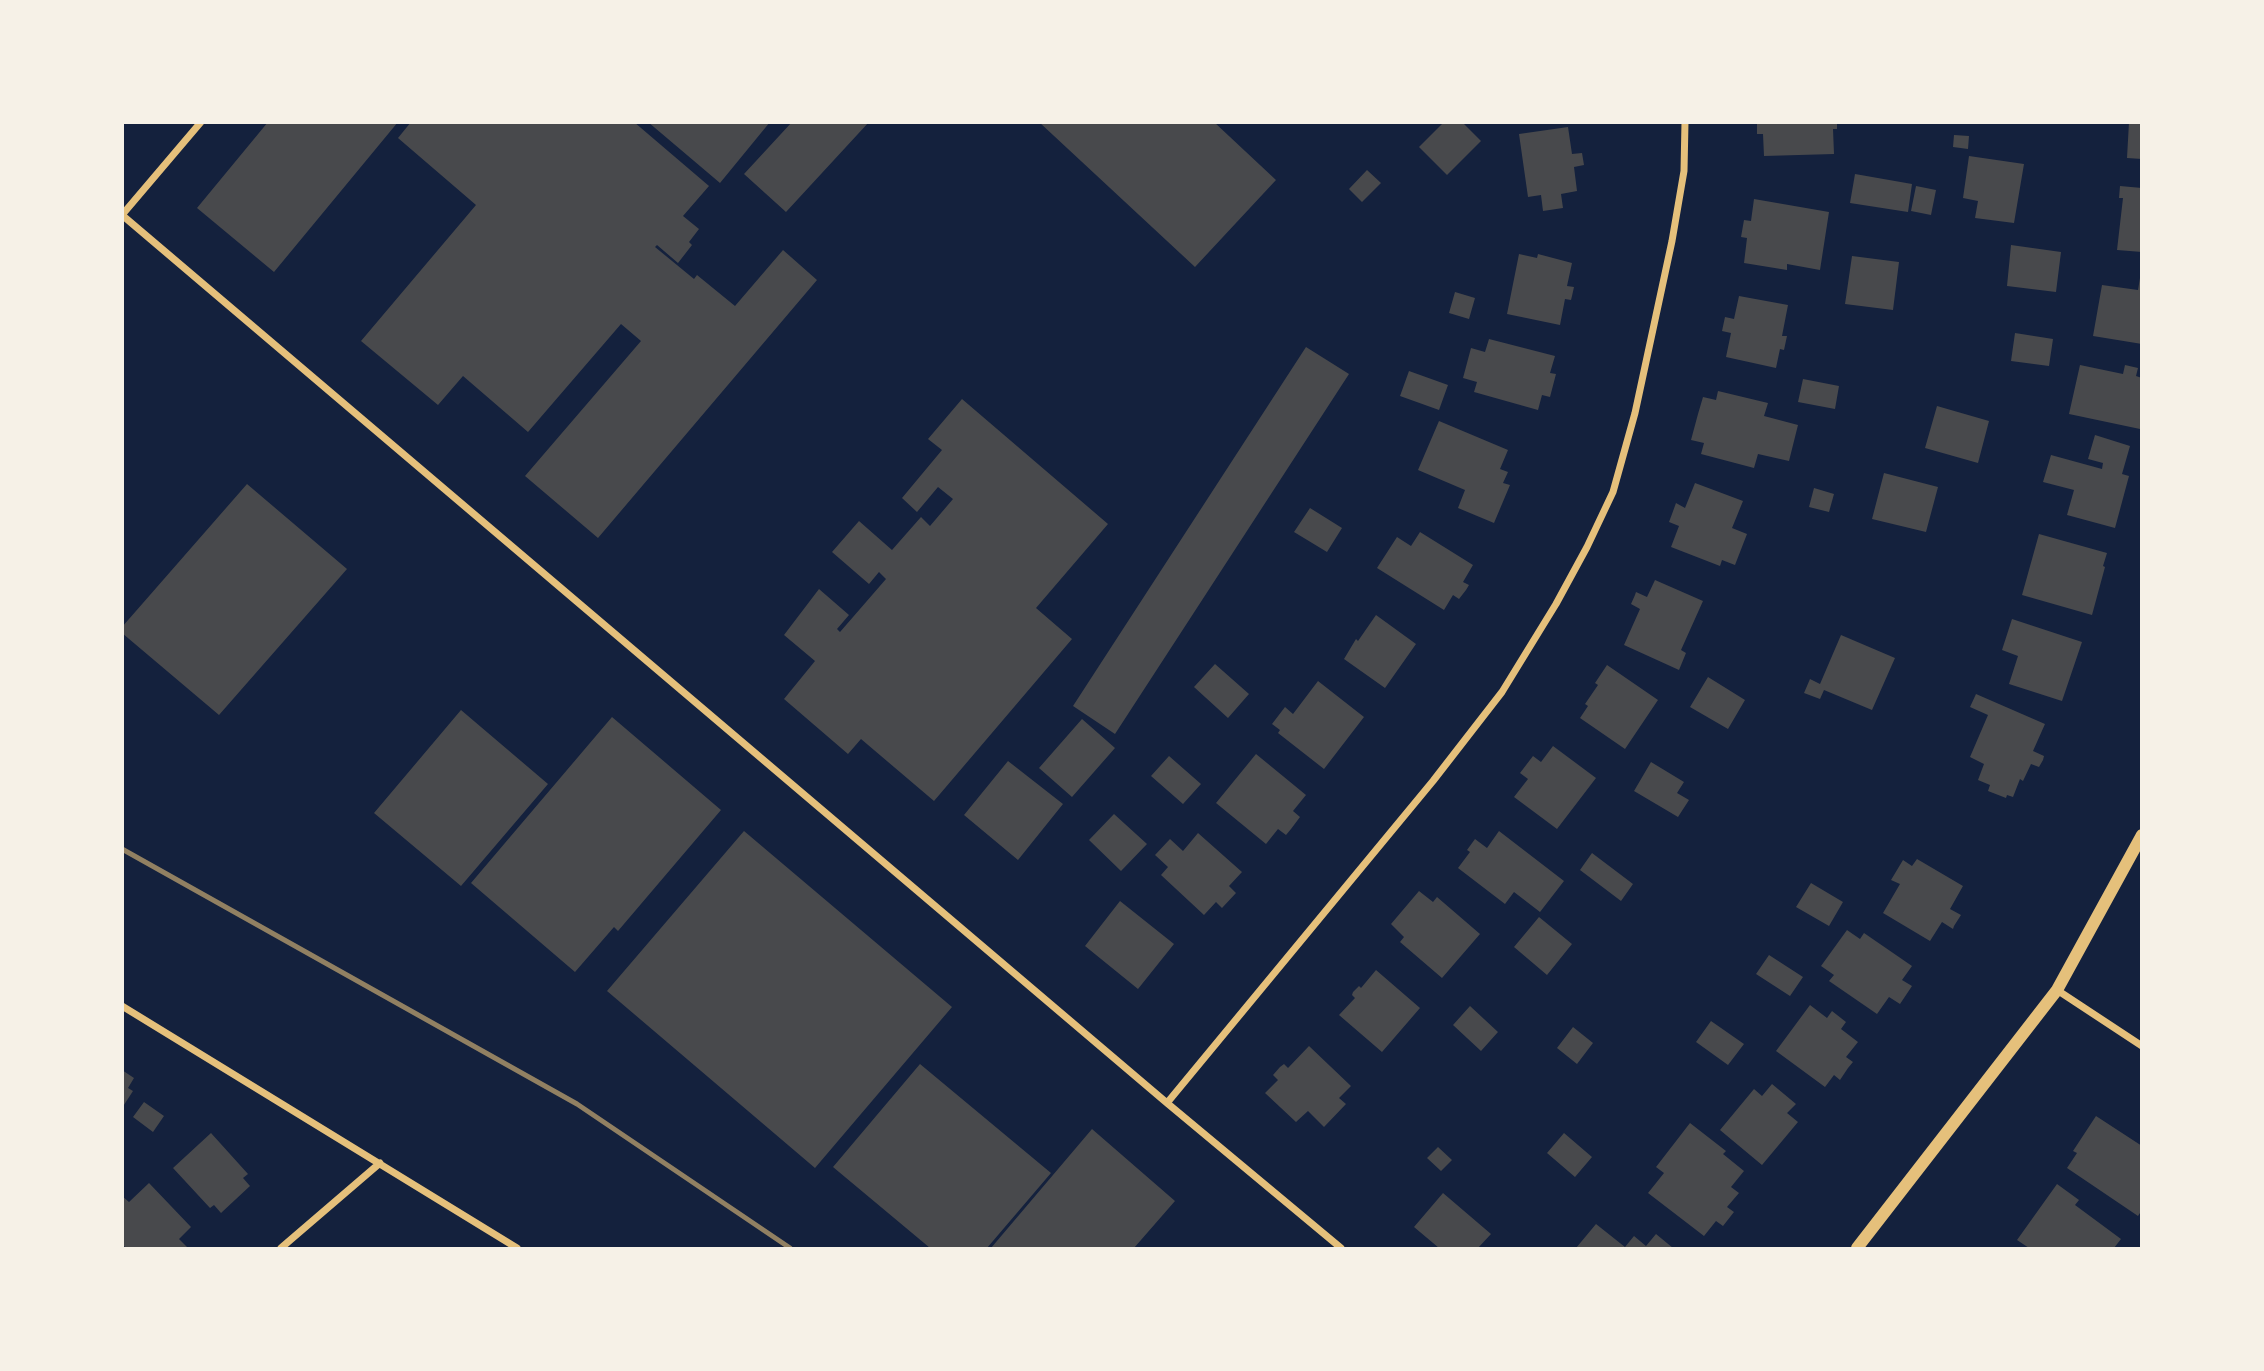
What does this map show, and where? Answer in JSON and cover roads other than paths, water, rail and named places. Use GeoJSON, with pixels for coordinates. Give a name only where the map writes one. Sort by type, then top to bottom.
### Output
{"type":"FeatureCollection","features":[{"type":"Feature","properties":{"kind":"street"},"geometry":{"type":"LineString","coordinates":[[201,122],[122,215],[1167,1103],[1342,1248]]}},
{"type":"Feature","properties":{"kind":"street"},"geometry":{"type":"LineString","coordinates":[[1167,1103],[1433,781],[1502,692],[1587,547],[1613,492],[1635,413],[1684,171],[1685,122]]}},
{"type":"Feature","properties":{"kind":"street"},"geometry":{"type":"LineString","coordinates":[[1857,1248],[2057,990],[2141,835]]}},
{"type":"Feature","properties":{"kind":"street"},"geometry":{"type":"LineString","coordinates":[[2057,990],[2141,1046]]}},
{"type":"Feature","properties":{"kind":"street"},"geometry":{"type":"LineString","coordinates":[[122,1006],[517,1248]]}},
{"type":"Feature","properties":{"kind":"street"},"geometry":{"type":"LineString","coordinates":[[281,1248],[380,1163]]}},
{"type":"Feature","properties":{"kind":"railway"},"geometry":{"type":"LineString","coordinates":[[122,849],[577,1104],[790,1248]]}}]}
